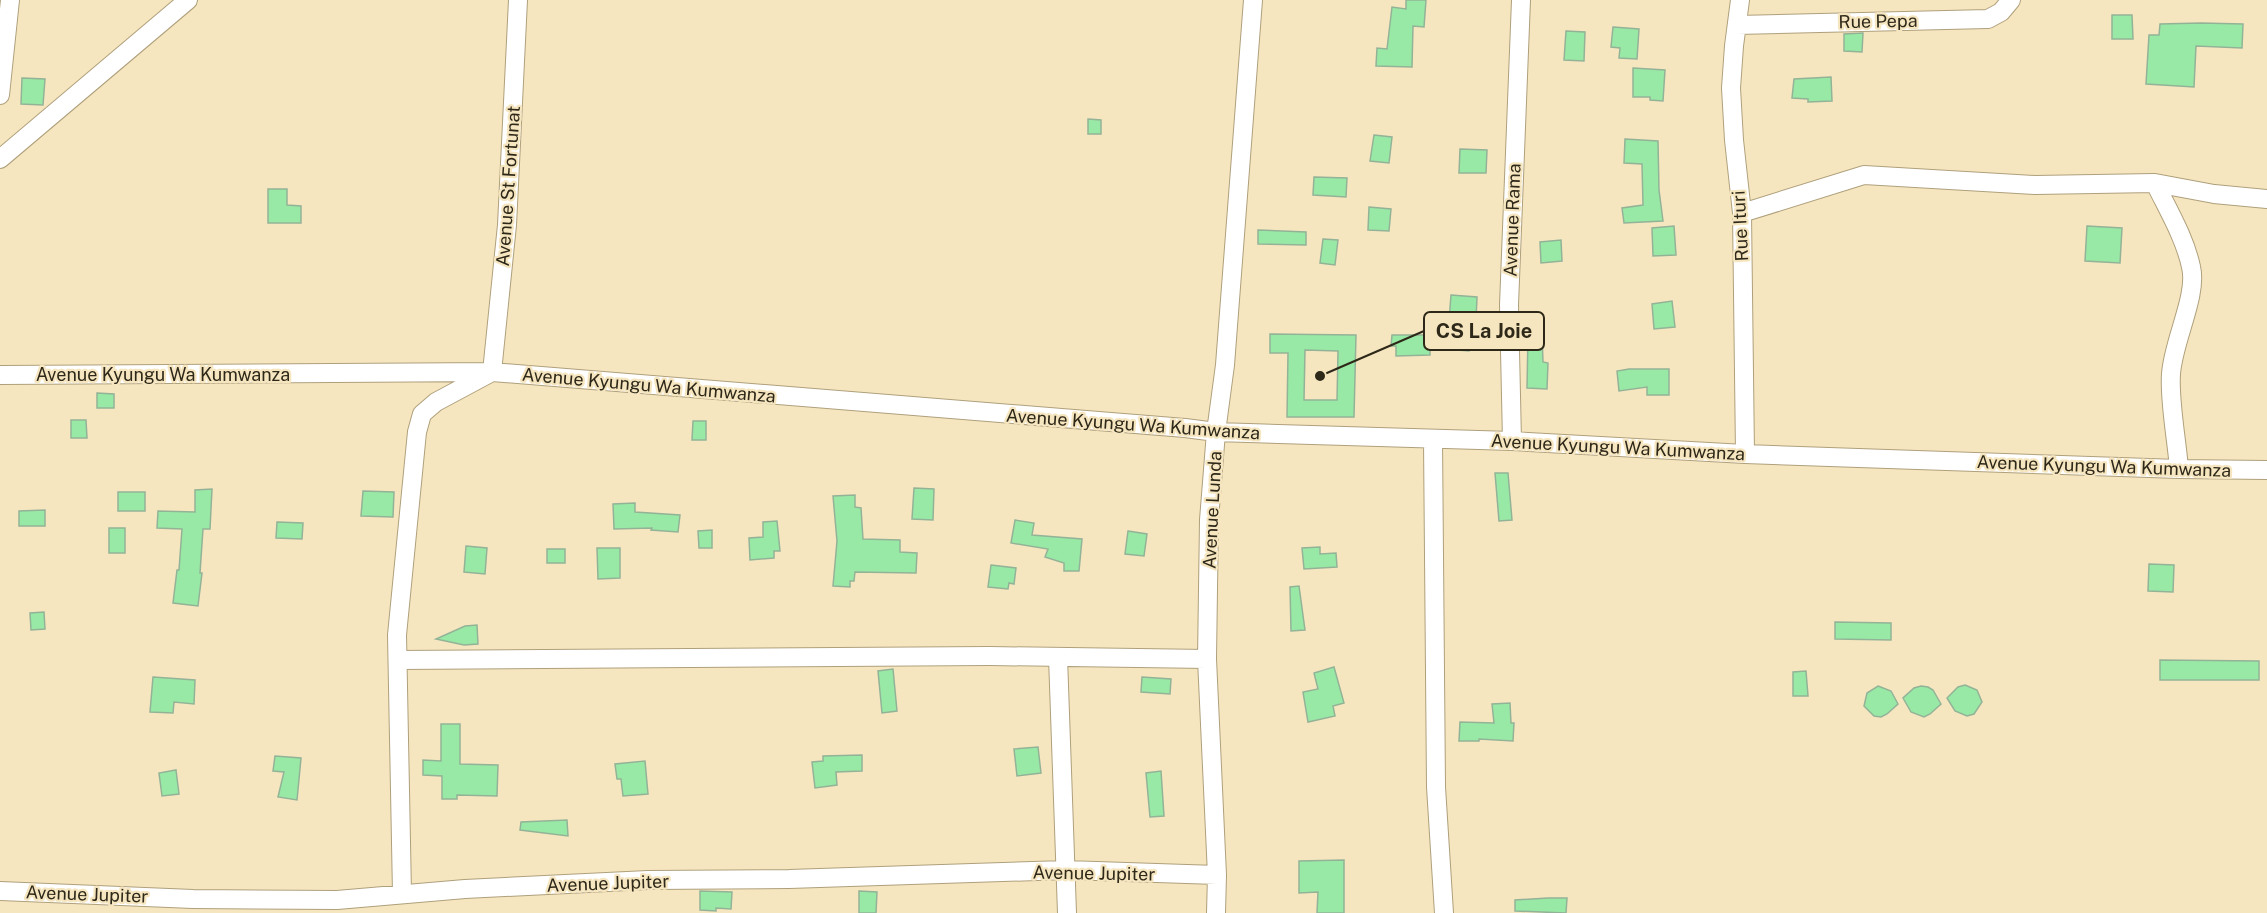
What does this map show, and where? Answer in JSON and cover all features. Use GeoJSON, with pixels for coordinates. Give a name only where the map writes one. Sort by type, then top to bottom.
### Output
{"type":"FeatureCollection","features":[{"type":"Feature","properties":{"kind":"street"},"geometry":{"type":"LineString","coordinates":[[0,95],[10,0]]}},
{"type":"Feature","properties":{"kind":"street"},"geometry":{"type":"LineString","coordinates":[[0,159],[188,0]]}},
{"type":"Feature","properties":{"kind":"street","name":"Avenue St Fortunat"},"geometry":{"type":"LineString","coordinates":[[492,372],[507,225],[518,0]]}},
{"type":"Feature","properties":{"kind":"street","name":"Avenue Lunda"},"geometry":{"type":"LineString","coordinates":[[1216,913],[1217,875],[1207,658],[1209,520],[1216,432],[1225,365],[1253,0]]}},
{"type":"Feature","properties":{"kind":"street","name":"Avenue Rama"},"geometry":{"type":"LineString","coordinates":[[1512,441],[1509,305],[1521,0]]}},
{"type":"Feature","properties":{"kind":"street","name":"Rue Ituri"},"geometry":{"type":"LineString","coordinates":[[1740,0],[1731,88],[1742,213],[1745,454]]}},
{"type":"Feature","properties":{"kind":"street","name":"Rue Pepa"},"geometry":{"type":"LineString","coordinates":[[1737,25],[1989,18],[2001,12],[2011,0]]}},
{"type":"Feature","properties":{"kind":"street"},"geometry":{"type":"LineString","coordinates":[[1742,213],[1864,175],[2035,185],[2155,183],[2214,194],[2267,199]]}},
{"type":"Feature","properties":{"kind":"street"},"geometry":{"type":"LineString","coordinates":[[2155,183],[2181,237],[2191,267],[2193,282],[2174,348],[2171,375],[2179,469]]}},
{"type":"Feature","properties":{"kind":"street"},"geometry":{"type":"LineString","coordinates":[[402,894],[397,635],[417,432],[422,414],[436,402],[492,372]]}},
{"type":"Feature","properties":{"kind":"street","name":"Avenue Kyungu Wa Kumwanza"},"geometry":{"type":"LineString","coordinates":[[0,375],[492,372],[1216,432],[1512,441],[1745,454],[2267,470]]}},
{"type":"Feature","properties":{"kind":"street"},"geometry":{"type":"LineString","coordinates":[[1433,440],[1436,787],[1444,913]]}},
{"type":"Feature","properties":{"kind":"street"},"geometry":{"type":"LineString","coordinates":[[1058,657],[1066,913]]}},
{"type":"Feature","properties":{"kind":"street"},"geometry":{"type":"LineString","coordinates":[[398,660],[1207,658]]}},
{"type":"Feature","properties":{"kind":"street","name":"Avenue Jupiter"},"geometry":{"type":"LineString","coordinates":[[0,891],[193,899],[337,900],[402,894],[648,880],[789,879],[1066,870],[1217,875]]}},
{"type":"Feature","properties":{"kind":"building"},"geometry":{"type":"Polygon","coordinates":[[[1406,0],[1426,0],[1424,27],[1413,26],[1412,67],[1376,66],[1377,48],[1387,49],[1392,7],[1406,9],[1406,0]]]}},
{"type":"Feature","properties":{"kind":"building"},"geometry":{"type":"Polygon","coordinates":[[[2112,15],[2132,15],[2133,39],[2112,39],[2112,15]]]}},
{"type":"Feature","properties":{"kind":"building"},"geometry":{"type":"Polygon","coordinates":[[[2160,24],[2243,24],[2242,48],[2196,46],[2194,87],[2146,84],[2149,35],[2159,35],[2160,24]]]}},
{"type":"Feature","properties":{"kind":"building"},"geometry":{"type":"Polygon","coordinates":[[[1613,27],[1639,29],[1637,59],[1619,58],[1620,48],[1611,47],[1613,27]]]}},
{"type":"Feature","properties":{"kind":"building"},"geometry":{"type":"Polygon","coordinates":[[[1566,31],[1585,32],[1584,61],[1564,60],[1566,31]]]}},
{"type":"Feature","properties":{"kind":"building"},"geometry":{"type":"Polygon","coordinates":[[[1863,33],[1862,52],[1844,51],[1844,34],[1863,33]]]}},
{"type":"Feature","properties":{"kind":"building"},"geometry":{"type":"Polygon","coordinates":[[[1633,68],[1665,70],[1663,101],[1650,100],[1650,97],[1633,97],[1633,68]]]}},
{"type":"Feature","properties":{"kind":"building"},"geometry":{"type":"Polygon","coordinates":[[[1831,77],[1832,101],[1808,102],[1808,99],[1792,98],[1794,79],[1831,77]]]}},
{"type":"Feature","properties":{"kind":"building"},"geometry":{"type":"Polygon","coordinates":[[[22,78],[45,79],[43,105],[21,104],[22,78]]]}},
{"type":"Feature","properties":{"kind":"building"},"geometry":{"type":"Polygon","coordinates":[[[1088,119],[1101,120],[1101,134],[1088,134],[1088,119]]]}},
{"type":"Feature","properties":{"kind":"building"},"geometry":{"type":"Polygon","coordinates":[[[1374,135],[1392,137],[1389,163],[1370,161],[1374,135]]]}},
{"type":"Feature","properties":{"kind":"building"},"geometry":{"type":"Polygon","coordinates":[[[1625,139],[1658,141],[1659,190],[1663,221],[1624,223],[1622,208],[1643,205],[1642,164],[1624,163],[1625,139]]]}},
{"type":"Feature","properties":{"kind":"building"},"geometry":{"type":"Polygon","coordinates":[[[1460,149],[1487,150],[1486,173],[1459,173],[1460,149]]]}},
{"type":"Feature","properties":{"kind":"building"},"geometry":{"type":"Polygon","coordinates":[[[1314,177],[1347,178],[1346,197],[1313,195],[1314,177]]]}},
{"type":"Feature","properties":{"kind":"building"},"geometry":{"type":"Polygon","coordinates":[[[268,189],[287,189],[287,205],[301,206],[301,223],[268,223],[268,189]]]}},
{"type":"Feature","properties":{"kind":"building"},"geometry":{"type":"Polygon","coordinates":[[[1369,207],[1391,209],[1389,231],[1368,230],[1369,207]]]}},
{"type":"Feature","properties":{"kind":"building"},"geometry":{"type":"Polygon","coordinates":[[[1674,226],[1676,255],[1653,256],[1652,228],[1674,226]]]}},
{"type":"Feature","properties":{"kind":"building"},"geometry":{"type":"Polygon","coordinates":[[[2087,226],[2122,228],[2120,263],[2085,261],[2087,226]]]}},
{"type":"Feature","properties":{"kind":"building"},"geometry":{"type":"Polygon","coordinates":[[[1258,230],[1306,232],[1306,245],[1258,244],[1258,230]]]}},
{"type":"Feature","properties":{"kind":"building"},"geometry":{"type":"Polygon","coordinates":[[[1323,239],[1338,240],[1335,265],[1320,263],[1323,239]]]}},
{"type":"Feature","properties":{"kind":"building"},"geometry":{"type":"Polygon","coordinates":[[[1561,240],[1562,261],[1541,263],[1540,242],[1561,240]]]}},
{"type":"Feature","properties":{"kind":"building"},"geometry":{"type":"Polygon","coordinates":[[[1451,295],[1477,297],[1476,320],[1470,319],[1469,351],[1430,348],[1430,355],[1396,356],[1396,346],[1391,346],[1392,335],[1448,335],[1451,295]]]}},
{"type":"Feature","properties":{"kind":"building"},"geometry":{"type":"Polygon","coordinates":[[[1672,301],[1675,327],[1654,329],[1652,304],[1672,301]]]}},
{"type":"Feature","properties":{"kind":"building"},"geometry":{"type":"Polygon","coordinates":[[[1542,333],[1543,362],[1548,363],[1547,389],[1527,388],[1528,334],[1542,333]]]}},
{"type":"Feature","properties":{"kind":"building"},"geometry":{"type":"Polygon","coordinates":[[[1270,334],[1356,335],[1354,417],[1287,417],[1288,353],[1270,353],[1270,334]],[[1305,350],[1304,400],[1337,400],[1338,351],[1305,350]]]}},
{"type":"Feature","properties":{"kind":"building"},"geometry":{"type":"Polygon","coordinates":[[[1669,369],[1669,395],[1647,395],[1647,387],[1619,391],[1617,371],[1669,369]]]}},
{"type":"Feature","properties":{"kind":"building"},"geometry":{"type":"Polygon","coordinates":[[[97,393],[114,394],[114,408],[97,408],[97,393]]]}},
{"type":"Feature","properties":{"kind":"building"},"geometry":{"type":"Polygon","coordinates":[[[71,420],[86,420],[87,438],[71,438],[71,420]]]}},
{"type":"Feature","properties":{"kind":"building"},"geometry":{"type":"Polygon","coordinates":[[[693,421],[706,421],[706,440],[692,440],[693,421]]]}},
{"type":"Feature","properties":{"kind":"building"},"geometry":{"type":"Polygon","coordinates":[[[1495,473],[1508,473],[1512,520],[1499,521],[1495,473]]]}},
{"type":"Feature","properties":{"kind":"building"},"geometry":{"type":"Polygon","coordinates":[[[914,488],[934,489],[933,520],[912,519],[914,488]]]}},
{"type":"Feature","properties":{"kind":"building"},"geometry":{"type":"Polygon","coordinates":[[[212,489],[210,529],[203,529],[200,573],[202,573],[198,606],[173,603],[177,570],[179,570],[182,529],[157,528],[158,511],[195,512],[195,490],[212,489]]]}},
{"type":"Feature","properties":{"kind":"building"},"geometry":{"type":"Polygon","coordinates":[[[363,491],[394,492],[393,517],[361,516],[363,491]]]}},
{"type":"Feature","properties":{"kind":"building"},"geometry":{"type":"Polygon","coordinates":[[[118,492],[145,492],[145,511],[118,511],[118,492]]]}},
{"type":"Feature","properties":{"kind":"building"},"geometry":{"type":"Polygon","coordinates":[[[855,495],[855,507],[861,508],[863,539],[900,540],[900,552],[917,553],[916,573],[855,572],[854,581],[850,581],[850,587],[833,586],[837,541],[833,496],[855,495]]]}},
{"type":"Feature","properties":{"kind":"building"},"geometry":{"type":"Polygon","coordinates":[[[635,503],[635,512],[680,515],[678,532],[651,530],[652,528],[614,529],[613,504],[635,503]]]}},
{"type":"Feature","properties":{"kind":"building"},"geometry":{"type":"Polygon","coordinates":[[[45,510],[45,526],[19,526],[19,511],[45,510]]]}},
{"type":"Feature","properties":{"kind":"building"},"geometry":{"type":"Polygon","coordinates":[[[1015,520],[1034,523],[1032,535],[1082,539],[1079,571],[1064,571],[1064,563],[1045,557],[1048,549],[1011,543],[1015,520]]]}},
{"type":"Feature","properties":{"kind":"building"},"geometry":{"type":"Polygon","coordinates":[[[777,521],[780,551],[774,551],[774,558],[750,560],[749,538],[763,537],[763,522],[777,521]]]}},
{"type":"Feature","properties":{"kind":"building"},"geometry":{"type":"Polygon","coordinates":[[[277,522],[303,523],[302,539],[276,538],[277,522]]]}},
{"type":"Feature","properties":{"kind":"building"},"geometry":{"type":"Polygon","coordinates":[[[109,528],[125,528],[125,553],[109,553],[109,528]]]}},
{"type":"Feature","properties":{"kind":"building"},"geometry":{"type":"Polygon","coordinates":[[[712,530],[712,548],[699,548],[698,531],[712,530]]]}},
{"type":"Feature","properties":{"kind":"building"},"geometry":{"type":"Polygon","coordinates":[[[1128,531],[1147,534],[1144,556],[1125,554],[1128,531]]]}},
{"type":"Feature","properties":{"kind":"building"},"geometry":{"type":"Polygon","coordinates":[[[466,546],[487,548],[485,574],[464,572],[466,546]]]}},
{"type":"Feature","properties":{"kind":"building"},"geometry":{"type":"Polygon","coordinates":[[[1320,547],[1320,554],[1336,553],[1337,567],[1304,569],[1302,548],[1320,547]]]}},
{"type":"Feature","properties":{"kind":"building"},"geometry":{"type":"Polygon","coordinates":[[[597,548],[620,548],[620,578],[598,579],[597,548]]]}},
{"type":"Feature","properties":{"kind":"building"},"geometry":{"type":"Polygon","coordinates":[[[547,549],[565,549],[565,563],[547,563],[547,549]]]}},
{"type":"Feature","properties":{"kind":"building"},"geometry":{"type":"Polygon","coordinates":[[[2149,564],[2174,565],[2173,592],[2148,591],[2149,564]]]}},
{"type":"Feature","properties":{"kind":"building"},"geometry":{"type":"Polygon","coordinates":[[[991,565],[1016,568],[1014,584],[1009,583],[1008,589],[988,587],[991,565]]]}},
{"type":"Feature","properties":{"kind":"building"},"geometry":{"type":"Polygon","coordinates":[[[1299,586],[1305,630],[1291,631],[1290,587],[1299,586]]]}},
{"type":"Feature","properties":{"kind":"building"},"geometry":{"type":"Polygon","coordinates":[[[44,612],[45,629],[31,630],[30,613],[44,612]]]}},
{"type":"Feature","properties":{"kind":"building"},"geometry":{"type":"Polygon","coordinates":[[[1835,622],[1891,623],[1891,640],[1835,639],[1835,622]]]}},
{"type":"Feature","properties":{"kind":"building"},"geometry":{"type":"Polygon","coordinates":[[[477,625],[478,644],[464,645],[436,639],[465,626],[477,625]]]}},
{"type":"Feature","properties":{"kind":"building"},"geometry":{"type":"Polygon","coordinates":[[[2160,660],[2259,661],[2259,680],[2160,680],[2160,660]]]}},
{"type":"Feature","properties":{"kind":"building"},"geometry":{"type":"Polygon","coordinates":[[[1334,667],[1344,703],[1333,706],[1335,716],[1308,722],[1303,692],[1318,689],[1314,673],[1334,667]]]}},
{"type":"Feature","properties":{"kind":"building"},"geometry":{"type":"Polygon","coordinates":[[[893,669],[897,711],[882,713],[878,671],[893,669]]]}},
{"type":"Feature","properties":{"kind":"building"},"geometry":{"type":"Polygon","coordinates":[[[1806,671],[1808,696],[1793,696],[1793,672],[1806,671]]]}},
{"type":"Feature","properties":{"kind":"building"},"geometry":{"type":"Polygon","coordinates":[[[153,677],[195,680],[194,704],[174,702],[173,713],[150,712],[153,677]]]}},
{"type":"Feature","properties":{"kind":"building"},"geometry":{"type":"Polygon","coordinates":[[[1142,677],[1171,679],[1170,694],[1141,692],[1142,677]]]}},
{"type":"Feature","properties":{"kind":"building"},"geometry":{"type":"Polygon","coordinates":[[[1965,685],[1977,690],[1982,702],[1974,714],[1967,716],[1955,711],[1947,698],[1958,687],[1965,685]]]}},
{"type":"Feature","properties":{"kind":"building"},"geometry":{"type":"Polygon","coordinates":[[[1878,686],[1891,691],[1898,704],[1881,717],[1874,716],[1864,706],[1867,693],[1878,686]]]}},
{"type":"Feature","properties":{"kind":"building"},"geometry":{"type":"Polygon","coordinates":[[[1921,686],[1933,690],[1941,704],[1924,717],[1911,712],[1903,698],[1914,688],[1921,686]]]}},
{"type":"Feature","properties":{"kind":"building"},"geometry":{"type":"Polygon","coordinates":[[[1510,703],[1511,723],[1514,723],[1513,741],[1479,739],[1479,741],[1459,741],[1460,722],[1494,723],[1492,704],[1510,703]]]}},
{"type":"Feature","properties":{"kind":"building"},"geometry":{"type":"Polygon","coordinates":[[[441,724],[460,724],[460,764],[498,765],[497,796],[457,795],[457,799],[442,799],[442,776],[423,775],[423,760],[441,761],[441,724]]]}},
{"type":"Feature","properties":{"kind":"building"},"geometry":{"type":"Polygon","coordinates":[[[1038,747],[1041,773],[1017,776],[1014,749],[1038,747]]]}},
{"type":"Feature","properties":{"kind":"building"},"geometry":{"type":"Polygon","coordinates":[[[862,755],[862,771],[836,772],[837,785],[815,788],[812,762],[823,761],[823,756],[862,755]]]}},
{"type":"Feature","properties":{"kind":"building"},"geometry":{"type":"Polygon","coordinates":[[[275,756],[301,758],[297,800],[278,797],[284,772],[273,771],[275,756]]]}},
{"type":"Feature","properties":{"kind":"building"},"geometry":{"type":"Polygon","coordinates":[[[645,761],[648,794],[623,796],[621,779],[617,779],[615,764],[645,761]]]}},
{"type":"Feature","properties":{"kind":"building"},"geometry":{"type":"Polygon","coordinates":[[[176,770],[179,794],[162,796],[159,773],[176,770]]]}},
{"type":"Feature","properties":{"kind":"building"},"geometry":{"type":"Polygon","coordinates":[[[1161,771],[1164,816],[1150,817],[1146,773],[1161,771]]]}},
{"type":"Feature","properties":{"kind":"building"},"geometry":{"type":"Polygon","coordinates":[[[567,820],[568,836],[520,830],[521,822],[567,820]]]}},
{"type":"Feature","properties":{"kind":"building"},"geometry":{"type":"Polygon","coordinates":[[[1344,860],[1344,913],[1317,913],[1318,892],[1299,893],[1299,861],[1344,860]]]}},
{"type":"Feature","properties":{"kind":"building"},"geometry":{"type":"Polygon","coordinates":[[[700,891],[732,892],[731,909],[700,910],[700,891]]]}},
{"type":"Feature","properties":{"kind":"building"},"geometry":{"type":"Polygon","coordinates":[[[859,891],[877,892],[876,913],[859,913],[859,891]]]}},
{"type":"Feature","properties":{"kind":"building"},"geometry":{"type":"Polygon","coordinates":[[[1567,898],[1566,913],[1515,911],[1515,900],[1567,898]]]}},
{"type":"Feature","properties":{"kind":"place","name":"CS La Joie"},"geometry":{"type":"Point","coordinates":[1320,376]}}]}
